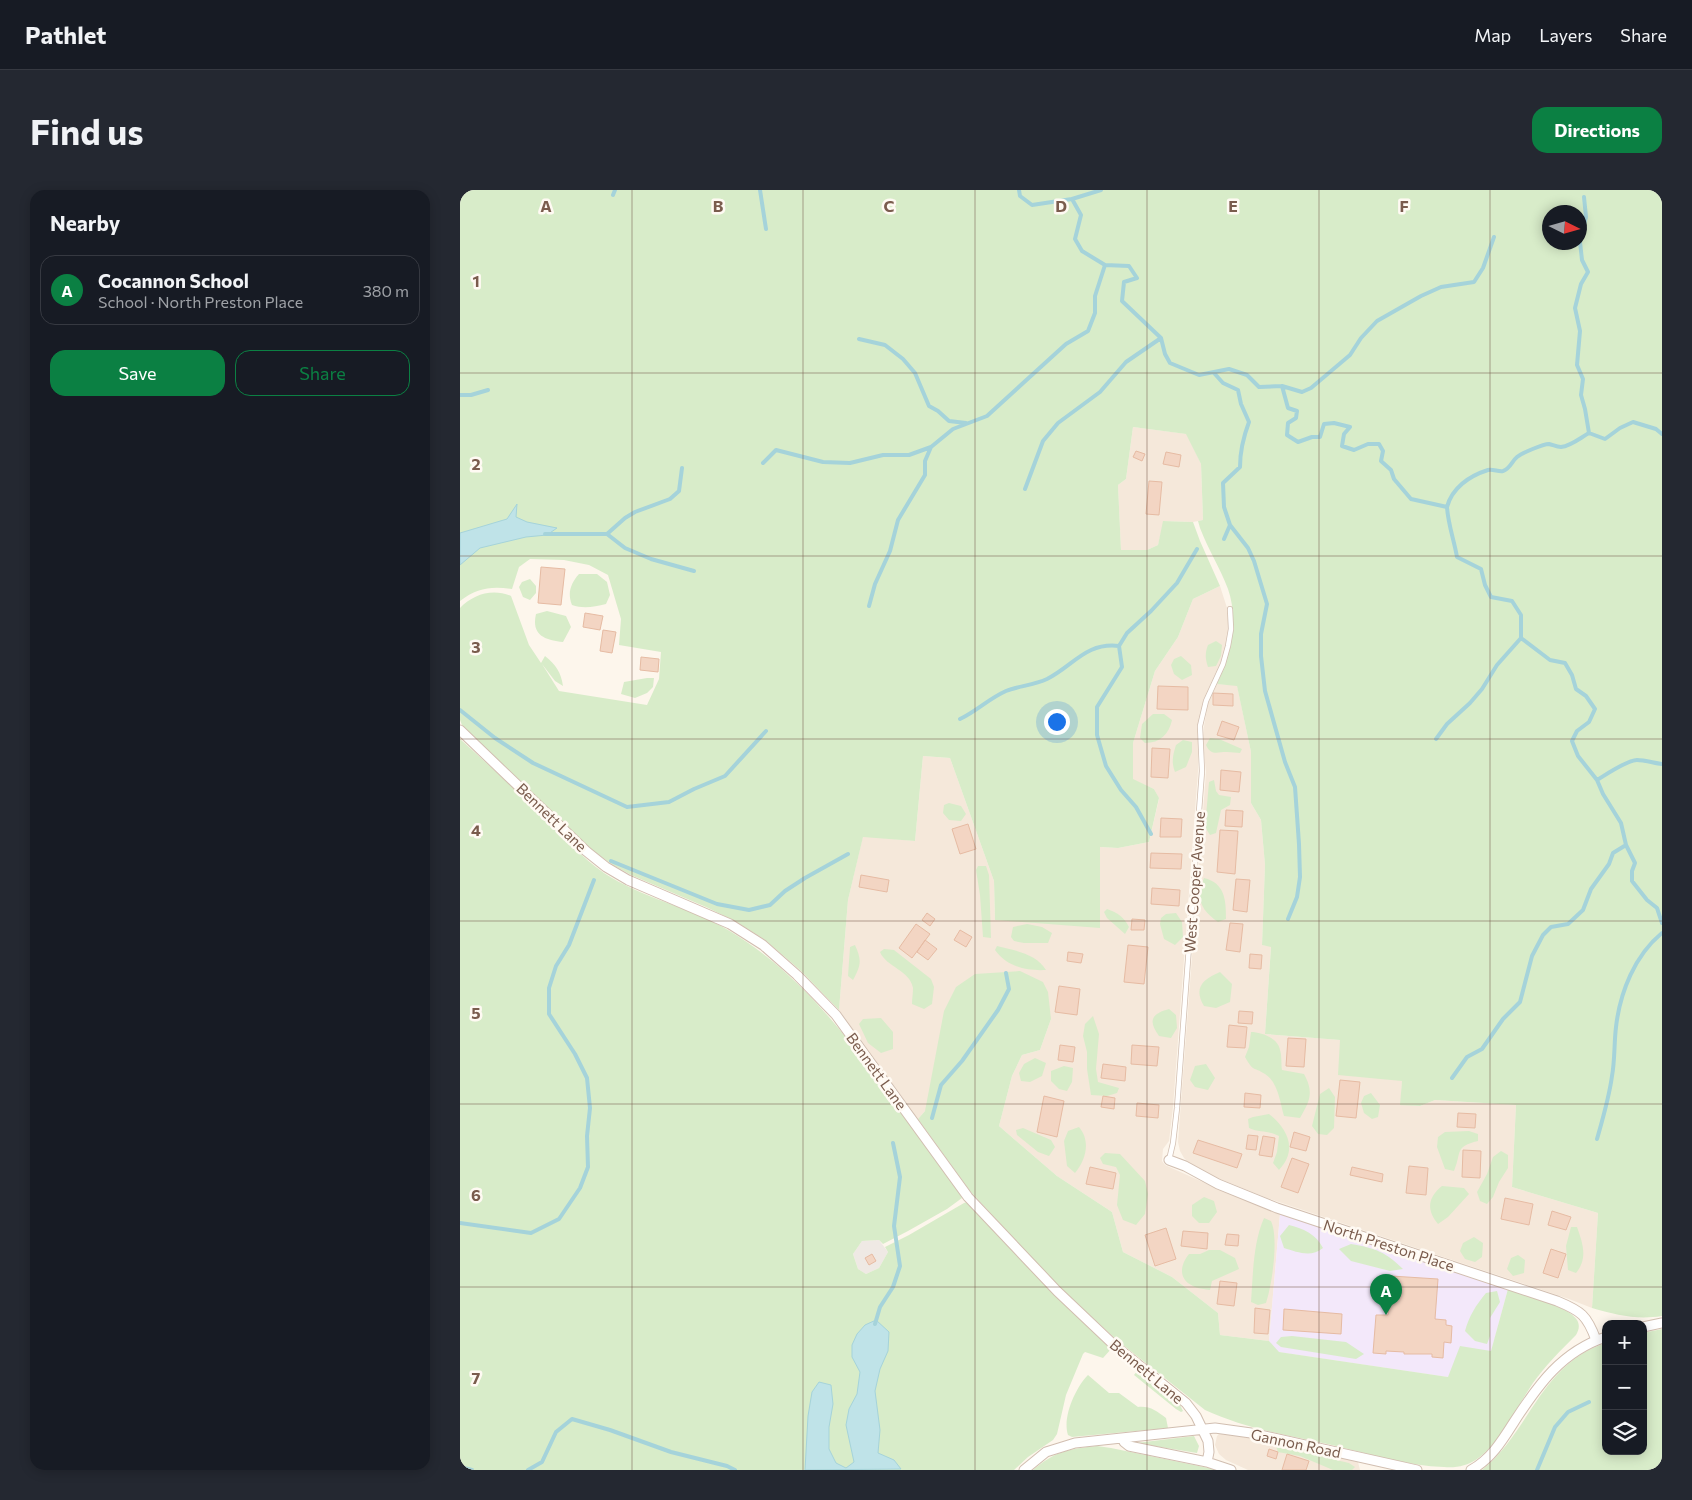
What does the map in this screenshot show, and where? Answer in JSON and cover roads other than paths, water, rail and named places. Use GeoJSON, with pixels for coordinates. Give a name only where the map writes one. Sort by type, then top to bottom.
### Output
{"type":"FeatureCollection","features":[{"type":"Feature","properties":{"kind":"street","name":"Bennett Lane"},"geometry":{"type":"LineString","coordinates":[[460,730],[586,851],[606,867],[628,880],[730,924],[763,945],[797,975],[836,1015],[968,1197],[1008,1241],[1114,1345],[1186,1403],[1196,1416],[1208,1441],[1209,1452],[1207,1462]]}},
{"type":"Feature","properties":{"kind":"street","name":"North Preston Place"},"geometry":{"type":"LineString","coordinates":[[1169,1160],[1185,1166],[1218,1184],[1277,1208],[1579,1310],[1592,1328],[1596,1340]]}},
{"type":"Feature","properties":{"kind":"street"},"geometry":{"type":"LineString","coordinates":[[1647,1326],[1662,1323]]}},
{"type":"Feature","properties":{"kind":"street"},"geometry":{"type":"LineString","coordinates":[[1471,1470],[1480,1465],[1493,1453],[1546,1376],[1580,1348],[1602,1338]]}},
{"type":"Feature","properties":{"kind":"street","name":"Gannon Road"},"geometry":{"type":"LineString","coordinates":[[1123,1438],[1203,1429],[1227,1429],[1417,1470]]}},
{"type":"Feature","properties":{"kind":"street"},"geometry":{"type":"LineString","coordinates":[[1024,1470],[1046,1452],[1059,1447],[1075,1443],[1123,1438],[1124,1442],[1129,1446],[1207,1462],[1231,1470]]}},
{"type":"Feature","properties":{"kind":"lane","name":"West Cooper Avenue"},"geometry":{"type":"LineString","coordinates":[[1169,1160],[1177,1108],[1197,849],[1202,771],[1200,726],[1206,701],[1223,664],[1228,646],[1231,629],[1230,609]]}},
{"type":"Feature","properties":{"kind":"water"},"geometry":{"type":"Polygon","coordinates":[[[517,504],[516,517],[527,522],[557,528],[547,535],[526,537],[480,548],[460,565],[460,533],[507,519],[517,504]]]}},
{"type":"Feature","properties":{"kind":"water"},"geometry":{"type":"Polygon","coordinates":[[[876,1320],[889,1332],[888,1351],[880,1369],[875,1391],[880,1430],[878,1453],[894,1460],[901,1469],[805,1470],[808,1416],[812,1392],[819,1382],[831,1385],[833,1404],[829,1427],[829,1449],[836,1463],[846,1468],[854,1462],[846,1425],[849,1409],[857,1394],[860,1372],[852,1357],[852,1345],[857,1334],[865,1325],[876,1320]]]}},
{"type":"Feature","properties":{"kind":"waterway"},"geometry":{"type":"LineString","coordinates":[[613,195],[615,190]]}},
{"type":"Feature","properties":{"kind":"waterway"},"geometry":{"type":"LineString","coordinates":[[760,190],[766,229]]}},
{"type":"Feature","properties":{"kind":"waterway"},"geometry":{"type":"LineString","coordinates":[[1019,190],[1020,196],[1032,205],[1072,199],[1081,215],[1075,239],[1082,251],[1105,265],[1129,266],[1137,278],[1124,282],[1122,301],[1161,338],[1165,354],[1170,363],[1199,375],[1229,369],[1247,375],[1259,387],[1282,386],[1288,408],[1297,411],[1296,418],[1288,423],[1287,435],[1298,442],[1312,437],[1320,437],[1324,424],[1334,423],[1350,427],[1344,434],[1342,446],[1354,450],[1368,444],[1379,444],[1383,451],[1381,461],[1391,470],[1394,479],[1411,499],[1447,507],[1457,557],[1481,569],[1485,585],[1491,597],[1512,601],[1521,615],[1521,638],[1550,660],[1565,663],[1572,675],[1576,689],[1586,696],[1595,709],[1589,722],[1577,731],[1572,741],[1578,756],[1597,780],[1603,794],[1621,823],[1626,845],[1635,863],[1632,871],[1632,881],[1647,900],[1657,908],[1662,923]]}},
{"type":"Feature","properties":{"kind":"waterway"},"geometry":{"type":"LineString","coordinates":[[1072,199],[1101,190]]}},
{"type":"Feature","properties":{"kind":"waterway"},"geometry":{"type":"LineString","coordinates":[[1584,197],[1585,205]]}},
{"type":"Feature","properties":{"kind":"waterway"},"geometry":{"type":"LineString","coordinates":[[1282,386],[1302,392],[1311,388],[1350,355],[1361,338],[1377,321],[1441,287],[1474,282],[1483,268],[1494,237]]}},
{"type":"Feature","properties":{"kind":"waterway"},"geometry":{"type":"LineString","coordinates":[[1581,250],[1582,260],[1588,272],[1581,284],[1575,308],[1580,331],[1577,365],[1583,379],[1581,395],[1589,433]]}},
{"type":"Feature","properties":{"kind":"waterway"},"geometry":{"type":"LineString","coordinates":[[763,463],[776,450],[823,462],[850,463],[883,455],[909,455],[931,447],[953,429],[987,416],[1066,344],[1088,331],[1095,313],[1095,296],[1105,265]]}},
{"type":"Feature","properties":{"kind":"waterway"},"geometry":{"type":"LineString","coordinates":[[1025,489],[1043,441],[1058,423],[1100,392],[1126,362],[1161,338]]}},
{"type":"Feature","properties":{"kind":"waterway"},"geometry":{"type":"LineString","coordinates":[[859,339],[885,345],[903,359],[915,373],[929,406],[949,421],[966,423]]}},
{"type":"Feature","properties":{"kind":"waterway"},"geometry":{"type":"LineString","coordinates":[[1214,373],[1223,383],[1238,390],[1241,404],[1249,422],[1242,444],[1240,467],[1223,483],[1224,507],[1230,525],[1224,539]]}},
{"type":"Feature","properties":{"kind":"waterway"},"geometry":{"type":"LineString","coordinates":[[460,395],[471,395],[488,390]]}},
{"type":"Feature","properties":{"kind":"waterway"},"geometry":{"type":"LineString","coordinates":[[1447,507],[1453,494],[1468,479],[1488,470],[1505,470],[1517,457],[1542,445],[1565,446],[1589,433],[1605,439],[1620,428],[1633,422],[1656,429],[1662,434]]}},
{"type":"Feature","properties":{"kind":"waterway"},"geometry":{"type":"LineString","coordinates":[[869,606],[875,584],[890,551],[898,520],[925,475],[925,461],[931,447]]}},
{"type":"Feature","properties":{"kind":"waterway"},"geometry":{"type":"LineString","coordinates":[[607,534],[635,512],[670,499],[679,491],[682,468]]}},
{"type":"Feature","properties":{"kind":"waterway"},"geometry":{"type":"LineString","coordinates":[[1230,525],[1248,548],[1254,561],[1267,604],[1261,634],[1261,656],[1265,691],[1285,762],[1295,787],[1300,877],[1297,897],[1288,919]]}},
{"type":"Feature","properties":{"kind":"waterway"},"geometry":{"type":"LineString","coordinates":[[545,534],[607,534],[625,548],[651,559],[694,571]]}},
{"type":"Feature","properties":{"kind":"waterway"},"geometry":{"type":"LineString","coordinates":[[1151,834],[1136,807],[1121,790],[1106,766],[1097,735],[1097,707],[1122,667],[1119,646],[1127,633],[1177,583],[1197,549]]}},
{"type":"Feature","properties":{"kind":"waterway"},"geometry":{"type":"LineString","coordinates":[[1436,739],[1447,724],[1482,689],[1497,665],[1521,638]]}},
{"type":"Feature","properties":{"kind":"waterway"},"geometry":{"type":"LineString","coordinates":[[960,719],[1006,691],[1047,679],[1089,651],[1107,646],[1119,646]]}},
{"type":"Feature","properties":{"kind":"waterway"},"geometry":{"type":"LineString","coordinates":[[460,710],[495,738],[533,763],[627,807],[669,802],[725,776],[766,731]]}},
{"type":"Feature","properties":{"kind":"waterway"},"geometry":{"type":"LineString","coordinates":[[1597,780],[1628,762],[1643,760],[1662,764]]}},
{"type":"Feature","properties":{"kind":"waterway"},"geometry":{"type":"LineString","coordinates":[[1452,1078],[1467,1057],[1482,1049],[1503,1019],[1520,1002],[1532,956],[1543,935],[1551,927],[1568,924],[1583,910],[1591,889],[1609,864],[1613,853],[1626,845]]}},
{"type":"Feature","properties":{"kind":"waterway"},"geometry":{"type":"LineString","coordinates":[[611,861],[717,904],[749,910],[770,905],[785,891],[848,854]]}},
{"type":"Feature","properties":{"kind":"waterway"},"geometry":{"type":"LineString","coordinates":[[460,1223],[531,1233],[559,1219],[580,1188],[588,1167],[587,1136],[590,1108],[587,1078],[575,1054],[549,1014],[549,988],[556,966],[569,945],[594,880]]}},
{"type":"Feature","properties":{"kind":"waterway"},"geometry":{"type":"LineString","coordinates":[[1597,1139],[1611,1084],[1616,1027],[1625,988],[1630,975],[1644,952],[1662,933]]}},
{"type":"Feature","properties":{"kind":"waterway"},"geometry":{"type":"LineString","coordinates":[[932,1118],[941,1085],[962,1061],[998,1010],[1009,989],[1006,973]]}},
{"type":"Feature","properties":{"kind":"waterway"},"geometry":{"type":"LineString","coordinates":[[875,1324],[880,1307],[893,1287],[900,1266],[894,1226],[900,1177],[893,1143]]}},
{"type":"Feature","properties":{"kind":"waterway"},"geometry":{"type":"LineString","coordinates":[[1537,1470],[1555,1427],[1568,1412],[1589,1402]]}},
{"type":"Feature","properties":{"kind":"waterway"},"geometry":{"type":"LineString","coordinates":[[528,1470],[542,1462],[556,1432],[572,1419],[610,1430],[671,1452],[727,1466],[735,1470]]}},
{"type":"Feature","properties":{"kind":"waterway"},"geometry":{"type":"LineString","coordinates":[[460,1467],[472,1470]]}},
{"type":"Feature","properties":{"kind":"place","name":"Cocannon School"},"geometry":{"type":"Point","coordinates":[1386,1315]}}]}
